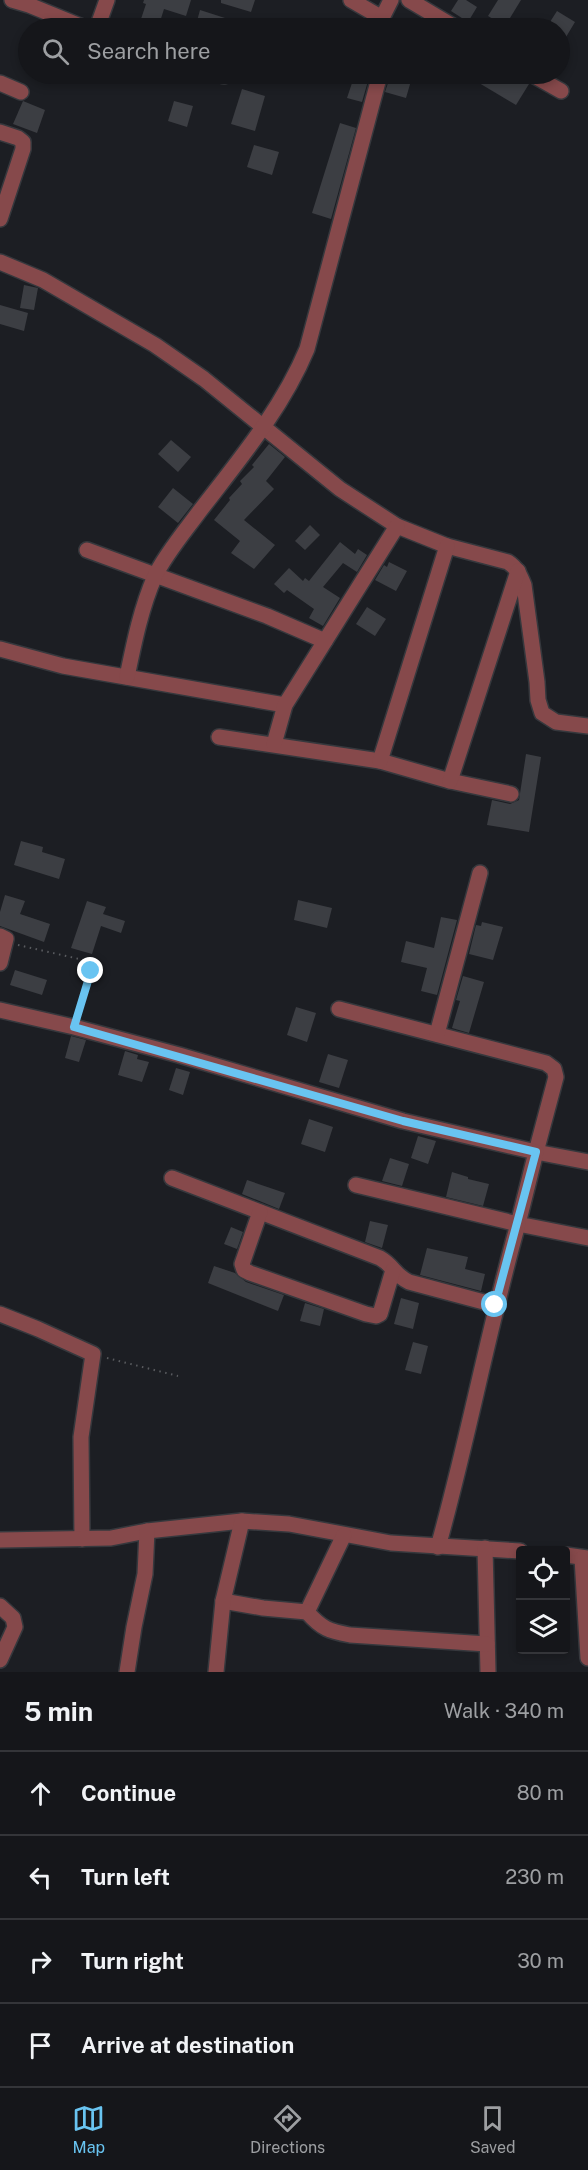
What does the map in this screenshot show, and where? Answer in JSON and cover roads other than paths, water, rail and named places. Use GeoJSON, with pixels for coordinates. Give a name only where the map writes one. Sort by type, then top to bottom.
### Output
{"type":"FeatureCollection","features":[{"type":"Feature","properties":{"kind":"street"},"geometry":{"type":"LineString","coordinates":[[12,0],[30,3],[63,18]]}},
{"type":"Feature","properties":{"kind":"street"},"geometry":{"type":"LineString","coordinates":[[101,18],[107,0]]}},
{"type":"Feature","properties":{"kind":"street"},"geometry":{"type":"LineString","coordinates":[[351,0],[376,18]]}},
{"type":"Feature","properties":{"kind":"street"},"geometry":{"type":"LineString","coordinates":[[385,18],[392,0]]}},
{"type":"Feature","properties":{"kind":"street"},"geometry":{"type":"LineString","coordinates":[[409,0],[439,18]]}},
{"type":"Feature","properties":{"kind":"street"},"geometry":{"type":"LineString","coordinates":[[0,83],[21,92]]}},
{"type":"Feature","properties":{"kind":"street"},"geometry":{"type":"LineString","coordinates":[[127,677],[138,625],[156,575],[186,530],[263,427],[295,378],[307,349],[377,84]]}},
{"type":"Feature","properties":{"kind":"street"},"geometry":{"type":"LineString","coordinates":[[549,84],[561,91]]}},
{"type":"Feature","properties":{"kind":"street"},"geometry":{"type":"LineString","coordinates":[[0,132],[18,138],[22,142],[23,149],[2,209]]}},
{"type":"Feature","properties":{"kind":"street"},"geometry":{"type":"LineString","coordinates":[[0,262],[44,280],[155,345],[204,379],[340,489],[397,526],[447,546],[508,562],[518,571],[524,585],[538,700],[542,713],[556,722],[588,726]]}},
{"type":"Feature","properties":{"kind":"street"},"geometry":{"type":"LineString","coordinates":[[274,744],[285,705],[397,526]]}},
{"type":"Feature","properties":{"kind":"street"},"geometry":{"type":"LineString","coordinates":[[380,761],[447,546]]}},
{"type":"Feature","properties":{"kind":"street"},"geometry":{"type":"LineString","coordinates":[[87,550],[267,616],[324,641]]}},
{"type":"Feature","properties":{"kind":"street"},"geometry":{"type":"LineString","coordinates":[[450,781],[518,571]]}},
{"type":"Feature","properties":{"kind":"street"},"geometry":{"type":"LineString","coordinates":[[0,649],[63,666],[285,705]]}},
{"type":"Feature","properties":{"kind":"street"},"geometry":{"type":"LineString","coordinates":[[219,737],[380,761],[450,781],[511,794]]}},
{"type":"Feature","properties":{"kind":"street"},"geometry":{"type":"LineString","coordinates":[[437,1034],[480,873]]}},
{"type":"Feature","properties":{"kind":"street"},"geometry":{"type":"LineString","coordinates":[[0,963],[3,939]]}},
{"type":"Feature","properties":{"kind":"street"},"geometry":{"type":"LineString","coordinates":[[339,1009],[546,1063],[554,1069],[556,1077],[495,1305],[470,1424],[438,1547]]}},
{"type":"Feature","properties":{"kind":"street"},"geometry":{"type":"LineString","coordinates":[[0,1010],[74,1027],[403,1121],[588,1162]]}},
{"type":"Feature","properties":{"kind":"street"},"geometry":{"type":"LineString","coordinates":[[172,1178],[380,1258],[389,1263],[398,1277],[409,1282],[495,1305]]}},
{"type":"Feature","properties":{"kind":"street"},"geometry":{"type":"LineString","coordinates":[[356,1185],[518,1224],[588,1238]]}},
{"type":"Feature","properties":{"kind":"street"},"geometry":{"type":"LineString","coordinates":[[260,1212],[242,1264],[244,1270],[250,1273],[376,1316],[380,1314],[393,1270]]}},
{"type":"Feature","properties":{"kind":"street"},"geometry":{"type":"LineString","coordinates":[[0,1314],[93,1354],[81,1437],[82,1539]]}},
{"type":"Feature","properties":{"kind":"street"},"geometry":{"type":"LineString","coordinates":[[0,1540],[111,1538],[147,1531],[242,1521],[289,1524],[391,1543],[516,1551]]}},
{"type":"Feature","properties":{"kind":"street"},"geometry":{"type":"LineString","coordinates":[[216,1672],[223,1601],[242,1521]]}},
{"type":"Feature","properties":{"kind":"street"},"geometry":{"type":"LineString","coordinates":[[127,1672],[145,1574],[147,1531]]}},
{"type":"Feature","properties":{"kind":"street"},"geometry":{"type":"LineString","coordinates":[[308,1612],[344,1535]]}},
{"type":"Feature","properties":{"kind":"street"},"geometry":{"type":"LineString","coordinates":[[485,1548],[488,1672]]}},
{"type":"Feature","properties":{"kind":"street"},"geometry":{"type":"LineString","coordinates":[[570,1556],[585,1558],[588,1658]]}},
{"type":"Feature","properties":{"kind":"street"},"geometry":{"type":"LineString","coordinates":[[223,1601],[263,1608],[308,1612],[317,1624],[328,1631],[350,1635],[486,1644]]}},
{"type":"Feature","properties":{"kind":"street"},"geometry":{"type":"LineString","coordinates":[[0,1606],[13,1618],[15,1628],[0,1660]]}}]}
